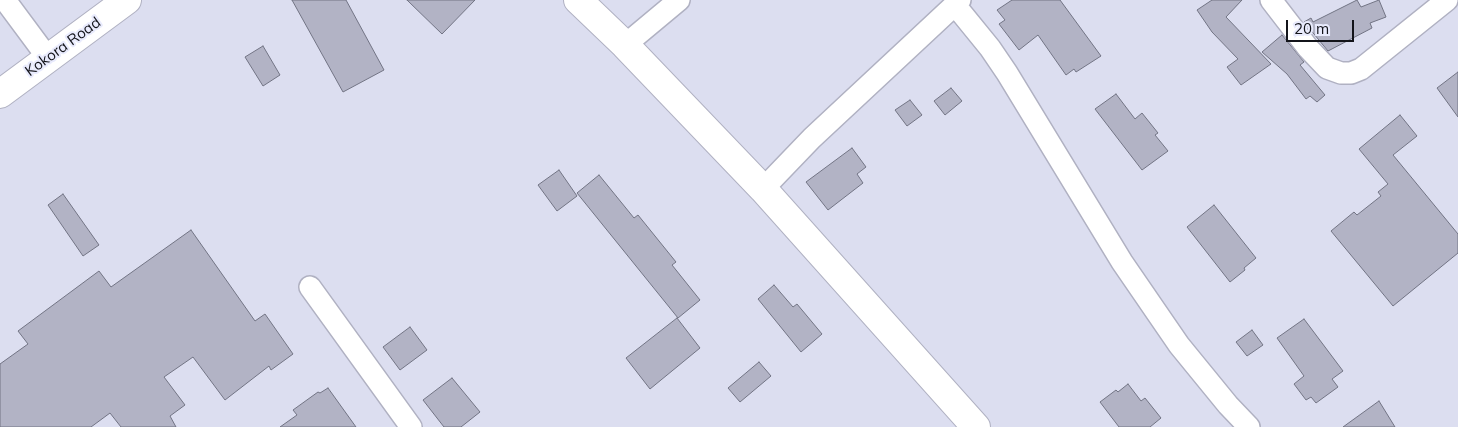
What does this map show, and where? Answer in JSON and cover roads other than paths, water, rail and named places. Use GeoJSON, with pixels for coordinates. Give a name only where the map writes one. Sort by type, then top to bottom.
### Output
{"type":"FeatureCollection","features":[{"type":"Feature","properties":{"kind":"street"},"geometry":{"type":"LineString","coordinates":[[5,0],[48,58]]}},
{"type":"Feature","properties":{"kind":"street","name":"Kokora Road"},"geometry":{"type":"LineString","coordinates":[[0,94],[126,0]]}},
{"type":"Feature","properties":{"kind":"street"},"geometry":{"type":"LineString","coordinates":[[578,0],[624,45],[763,190],[976,427]]}},
{"type":"Feature","properties":{"kind":"street"},"geometry":{"type":"LineString","coordinates":[[624,45],[679,0]]}},
{"type":"Feature","properties":{"kind":"street"},"geometry":{"type":"LineString","coordinates":[[1271,0],[1326,68],[1351,74],[1362,69],[1447,0]]}},
{"type":"Feature","properties":{"kind":"street"},"geometry":{"type":"LineString","coordinates":[[763,190],[812,138],[957,2],[1007,73],[1122,262],[1179,345],[1249,427]]}},
{"type":"Feature","properties":{"kind":"street"},"geometry":{"type":"LineString","coordinates":[[310,287],[411,427]]}}]}
